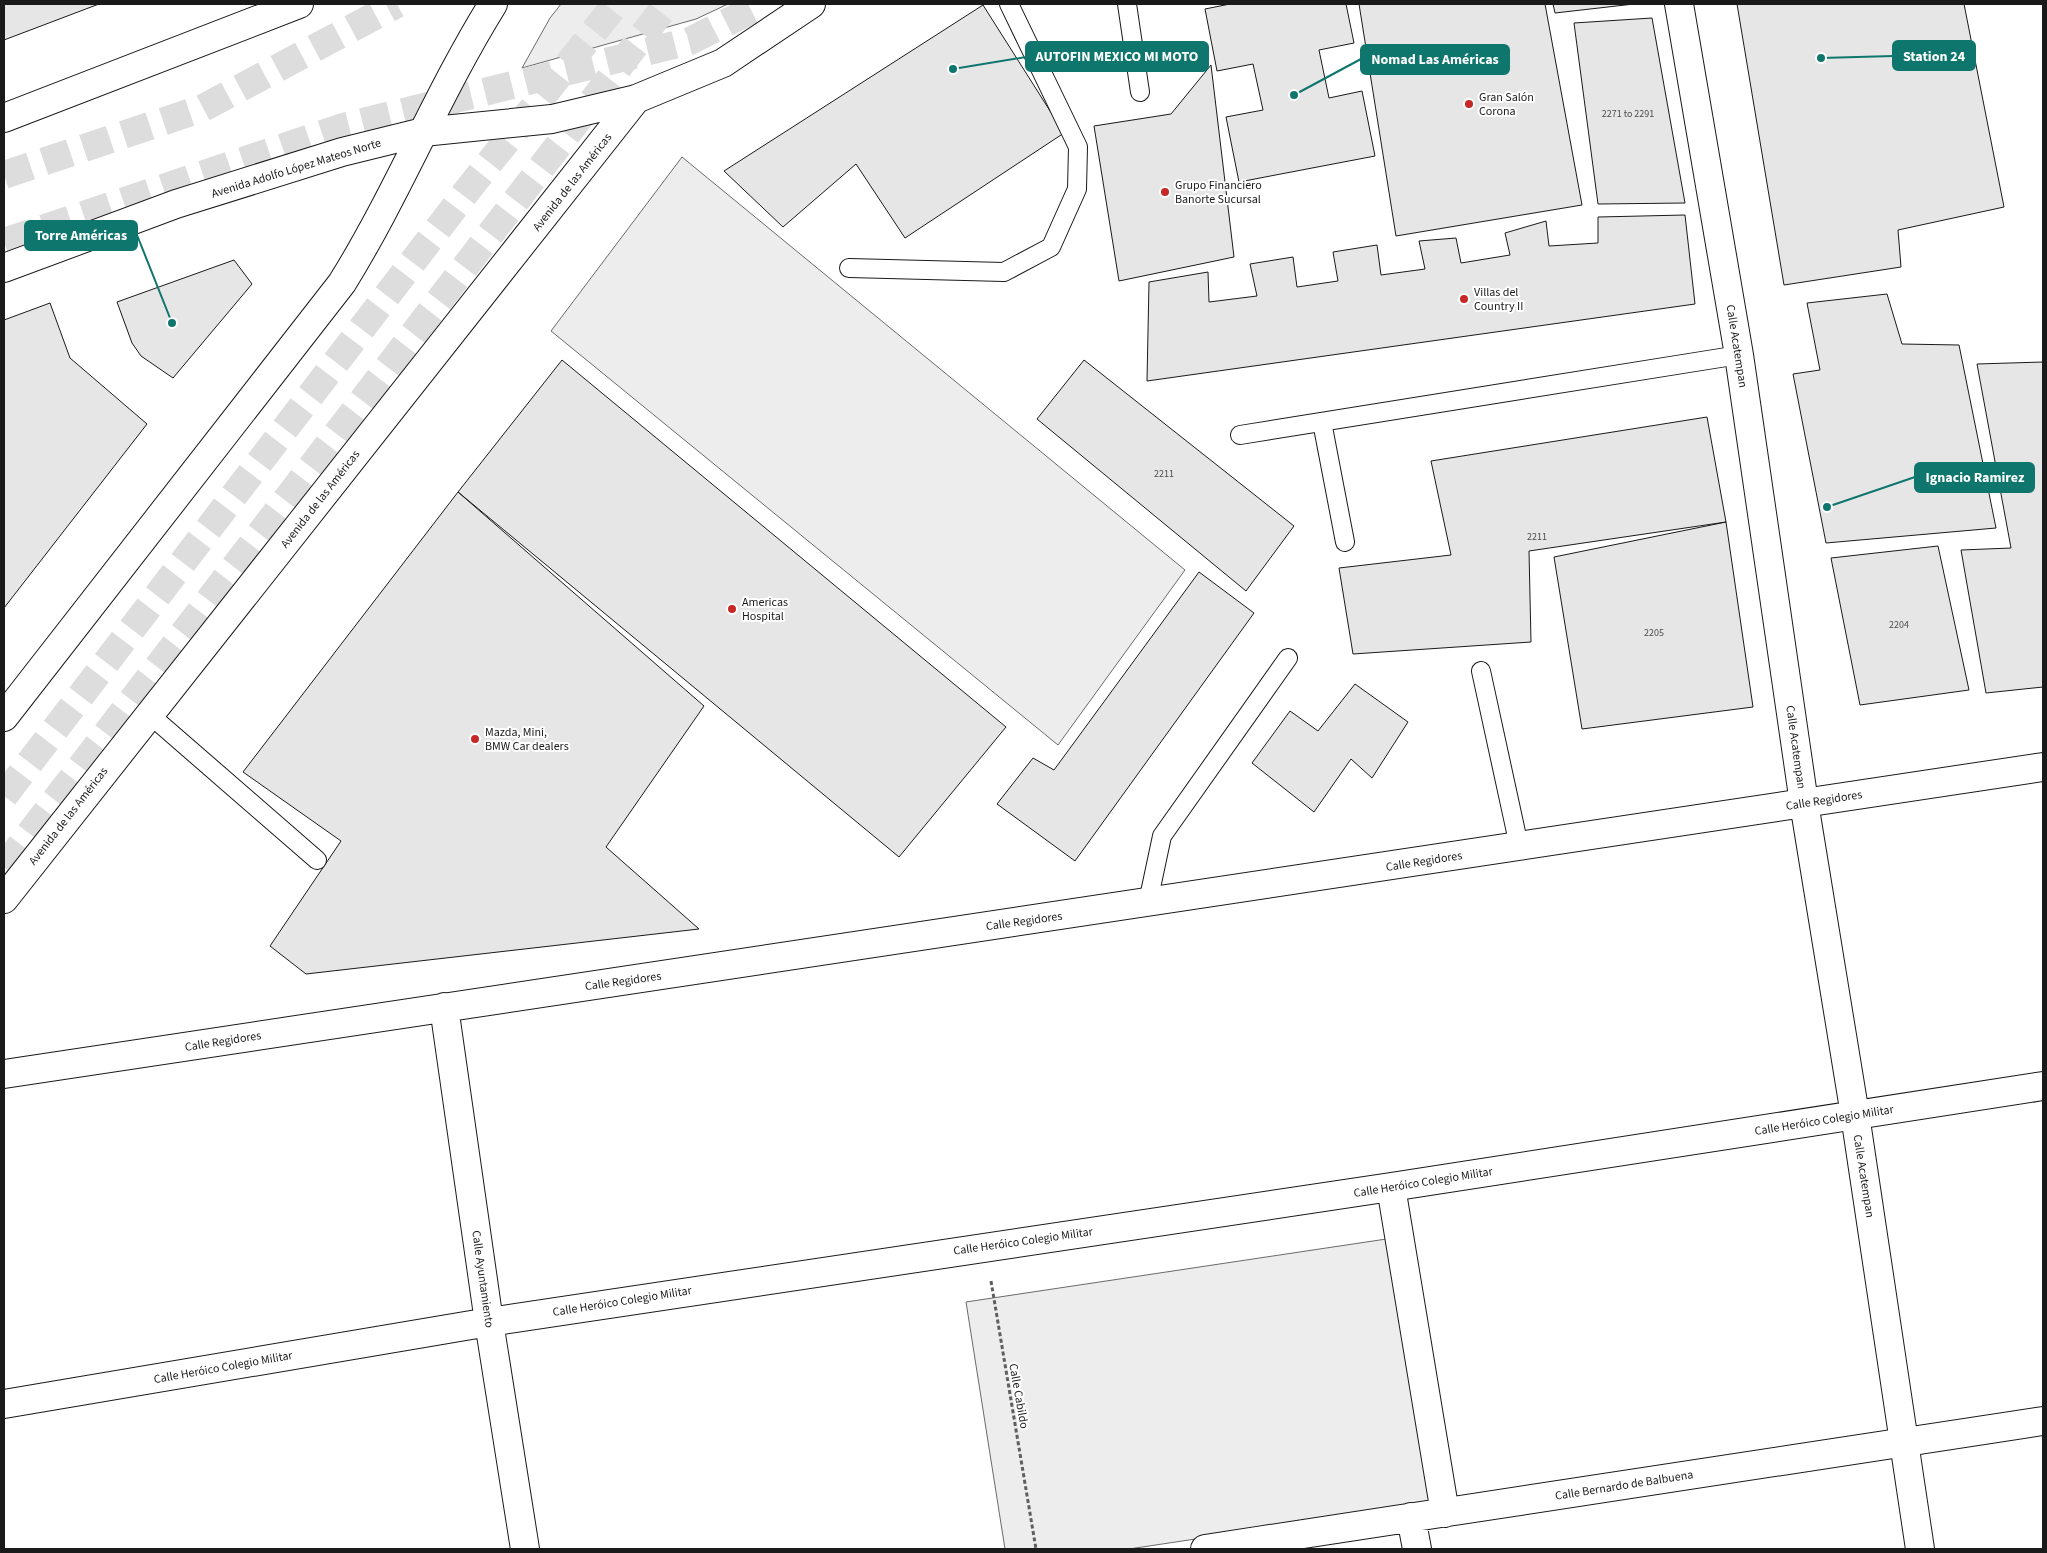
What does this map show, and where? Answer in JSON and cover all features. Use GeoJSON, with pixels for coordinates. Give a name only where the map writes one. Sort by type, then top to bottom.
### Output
{"type":"FeatureCollection","features":[{"type":"Feature","properties":{"kind":"street"},"geometry":{"type":"LineString","coordinates":[[4,118],[299,4]]}},
{"type":"Feature","properties":{"kind":"street"},"geometry":{"type":"LineString","coordinates":[[4,717],[342,282],[369,240],[423,132],[493,4]]}},
{"type":"Feature","properties":{"kind":"street","name":"Avenida Adolfo López Mateos Norte"},"geometry":{"type":"LineString","coordinates":[[4,268],[176,204],[342,152],[423,132],[552,119],[636,99],[723,63],[811,4]]}},
{"type":"Feature","properties":{"kind":"street","name":"Calle Acatempan"},"geometry":{"type":"LineString","coordinates":[[1679,4],[1739,356],[1804,803],[1920,1549]]}},
{"type":"Feature","properties":{"kind":"street","name":"Avenida de las Américas"},"geometry":{"type":"LineString","coordinates":[[4,899],[636,99]]}},
{"type":"Feature","properties":{"kind":"street","name":"Calle Regidores"},"geometry":{"type":"LineString","coordinates":[[4,1074],[2043,767]]}},
{"type":"Feature","properties":{"kind":"street","name":"Calle Ayuntamiento"},"geometry":{"type":"LineString","coordinates":[[444,1007],[488,1322],[525,1549]]}},
{"type":"Feature","properties":{"kind":"street","name":"Calle Heróico Colegio Militar"},"geometry":{"type":"LineString","coordinates":[[4,1404],[488,1322],[985,1246],[1391,1187],[2043,1086]]}},
{"type":"Feature","properties":{"kind":"street"},"geometry":{"type":"LineString","coordinates":[[1391,1187],[1446,1512]]}},
{"type":"Feature","properties":{"kind":"street","name":"Calle Bernardo de Balbuena"},"geometry":{"type":"LineString","coordinates":[[1204,1549],[2043,1421]]}},
{"type":"Feature","properties":{"kind":"street"},"geometry":{"type":"LineString","coordinates":[[1411,1518],[1418,1549]]}},
{"type":"Feature","properties":{"kind":"lane"},"geometry":{"type":"LineString","coordinates":[[849,268],[1004,272],[1051,247],[1077,190],[1078,147],[1010,4]]}},
{"type":"Feature","properties":{"kind":"lane"},"geometry":{"type":"LineString","coordinates":[[1127,4],[1140,92]]}},
{"type":"Feature","properties":{"kind":"lane"},"geometry":{"type":"LineString","coordinates":[[1240,435],[1739,356]]}},
{"type":"Feature","properties":{"kind":"lane"},"geometry":{"type":"LineString","coordinates":[[1322,422],[1345,542]]}},
{"type":"Feature","properties":{"kind":"lane"},"geometry":{"type":"LineString","coordinates":[[1148,902],[1162,836],[1288,658]]}},
{"type":"Feature","properties":{"kind":"lane"},"geometry":{"type":"LineString","coordinates":[[1481,671],[1519,846]]}},
{"type":"Feature","properties":{"kind":"lane"},"geometry":{"type":"LineString","coordinates":[[149,714],[317,860]]}},
{"type":"Feature","properties":{"kind":"path","name":"Calle Cabildo"},"geometry":{"type":"LineString","coordinates":[[985,1246],[1036,1549]]}},
{"type":"Feature","properties":{"kind":"shaded area"},"geometry":{"type":"Polygon","coordinates":[[[561,4],[728,4],[696,19],[522,68],[550,18],[561,4]]]}},
{"type":"Feature","properties":{"kind":"shaded area"},"geometry":{"type":"Polygon","coordinates":[[[682,157],[1185,570],[1058,745],[551,331],[682,157]]]}},
{"type":"Feature","properties":{"kind":"shaded area"},"geometry":{"type":"Polygon","coordinates":[[[1413,1235],[1455,1500],[1129,1549],[1005,1549],[966,1302],[1413,1235]]]}},
{"type":"Feature","properties":{"kind":"building"},"geometry":{"type":"Polygon","coordinates":[[[4,4],[99,4],[4,40],[4,4]]]}},
{"type":"Feature","properties":{"kind":"building"},"geometry":{"type":"Polygon","coordinates":[[[1230,4],[1346,4],[1354,43],[1319,50],[1329,98],[1362,91],[1375,156],[1239,182],[1226,117],[1263,110],[1253,64],[1217,71],[1205,9],[1230,4]]]}},
{"type":"Feature","properties":{"kind":"building","name":"Gran Salón Corona"},"geometry":{"type":"Polygon","coordinates":[[[1359,4],[1545,4],[1582,205],[1396,236],[1359,4]]]}},
{"type":"Feature","properties":{"kind":"building"},"geometry":{"type":"Polygon","coordinates":[[[1553,4],[1634,4],[1555,13],[1553,4]]]}},
{"type":"Feature","properties":{"kind":"building"},"geometry":{"type":"Polygon","coordinates":[[[1737,4],[1964,4],[2004,207],[1898,230],[1901,267],[1784,285],[1737,4]]]}},
{"type":"Feature","properties":{"kind":"building"},"geometry":{"type":"Polygon","coordinates":[[[983,5],[1064,133],[905,238],[856,164],[783,227],[724,171],[983,5]]]}},
{"type":"Feature","properties":{"kind":"building"},"geometry":{"type":"Polygon","coordinates":[[[1652,18],[1685,203],[1598,204],[1574,23],[1652,18]]]}},
{"type":"Feature","properties":{"kind":"building","name":"Grupo Financiero Banorte Sucursal"},"geometry":{"type":"Polygon","coordinates":[[[1211,65],[1234,257],[1119,281],[1094,126],[1171,114],[1211,65]]]}},
{"type":"Feature","properties":{"kind":"building","name":"Villas del Country II"},"geometry":{"type":"Polygon","coordinates":[[[1685,215],[1695,304],[1147,381],[1149,282],[1208,272],[1209,302],[1257,296],[1250,264],[1293,257],[1297,287],[1338,281],[1333,252],[1377,245],[1381,275],[1425,269],[1419,241],[1456,238],[1461,263],[1510,255],[1505,233],[1546,221],[1549,246],[1598,243],[1598,217],[1685,215]]]}},
{"type":"Feature","properties":{"kind":"building"},"geometry":{"type":"Polygon","coordinates":[[[234,260],[252,284],[173,378],[141,356],[132,343],[117,302],[234,260]]]}},
{"type":"Feature","properties":{"kind":"building"},"geometry":{"type":"Polygon","coordinates":[[[1887,294],[1902,344],[1959,345],[1996,528],[1826,543],[1793,374],[1820,370],[1807,303],[1887,294]]]}},
{"type":"Feature","properties":{"kind":"building"},"geometry":{"type":"Polygon","coordinates":[[[50,303],[70,358],[147,424],[4,608],[4,320],[50,303]]]}},
{"type":"Feature","properties":{"kind":"building","name":"Americas Hospital"},"geometry":{"type":"Polygon","coordinates":[[[562,360],[1006,727],[899,857],[458,492],[562,360]]]}},
{"type":"Feature","properties":{"kind":"building"},"geometry":{"type":"Polygon","coordinates":[[[1084,360],[1294,526],[1246,591],[1037,419],[1084,360]]]}},
{"type":"Feature","properties":{"kind":"building"},"geometry":{"type":"Polygon","coordinates":[[[2043,362],[2043,687],[1986,693],[1961,550],[2011,548],[1977,364],[2043,362]]]}},
{"type":"Feature","properties":{"kind":"building"},"geometry":{"type":"Polygon","coordinates":[[[1707,417],[1726,522],[1529,551],[1531,642],[1353,654],[1339,568],[1451,555],[1431,461],[1707,417]]]}},
{"type":"Feature","properties":{"kind":"building","name":"Mazda, Mini, BMW Car dealers"},"geometry":{"type":"Polygon","coordinates":[[[458,492],[704,706],[606,847],[699,929],[306,974],[270,946],[341,841],[243,772],[458,492]]]}},
{"type":"Feature","properties":{"kind":"building"},"geometry":{"type":"Polygon","coordinates":[[[1726,522],[1753,707],[1582,729],[1554,557],[1726,522]]]}},
{"type":"Feature","properties":{"kind":"building"},"geometry":{"type":"Polygon","coordinates":[[[1938,546],[1969,690],[1860,705],[1831,558],[1938,546]]]}},
{"type":"Feature","properties":{"kind":"building"},"geometry":{"type":"Polygon","coordinates":[[[1199,572],[1254,613],[1075,861],[997,804],[1033,758],[1054,770],[1199,572]]]}},
{"type":"Feature","properties":{"kind":"building"},"geometry":{"type":"Polygon","coordinates":[[[1355,684],[1408,722],[1372,778],[1351,759],[1314,812],[1252,763],[1290,711],[1318,731],[1355,684]]]}},
{"type":"Feature","properties":{"kind":"tunnel"},"geometry":{"type":"LineString","coordinates":[[4,175],[203,108],[397,4]]}},
{"type":"Feature","properties":{"kind":"tunnel"},"geometry":{"type":"LineString","coordinates":[[4,796],[470,187],[616,4]]}},
{"type":"Feature","properties":{"kind":"tunnel"},"geometry":{"type":"LineString","coordinates":[[4,867],[667,4]]}},
{"type":"Feature","properties":{"kind":"tunnel"},"geometry":{"type":"LineString","coordinates":[[4,242],[343,127],[690,41],[763,4]]}},
{"type":"Feature","properties":{"kind":"place","name":"Station 24"},"geometry":{"type":"Point","coordinates":[1821,58]}},
{"type":"Feature","properties":{"kind":"place","name":"AUTOFIN MEXICO MI MOTO"},"geometry":{"type":"Point","coordinates":[953,69]}},
{"type":"Feature","properties":{"kind":"place","name":"Nomad Las Américas"},"geometry":{"type":"Point","coordinates":[1294,95]}},
{"type":"Feature","properties":{"kind":"place","name":"Gran Salón Corona"},"geometry":{"type":"Point","coordinates":[1469,104]}},
{"type":"Feature","properties":{"kind":"place","name":"Grupo Financiero Banorte Sucursal"},"geometry":{"type":"Point","coordinates":[1165,192]}},
{"type":"Feature","properties":{"kind":"place","name":"Villas del Country II"},"geometry":{"type":"Point","coordinates":[1464,299]}},
{"type":"Feature","properties":{"kind":"place","name":"Torre Américas"},"geometry":{"type":"Point","coordinates":[172,323]}},
{"type":"Feature","properties":{"kind":"place","name":"Ignacio Ramirez"},"geometry":{"type":"Point","coordinates":[1827,507]}},
{"type":"Feature","properties":{"kind":"place","name":"Americas Hospital"},"geometry":{"type":"Point","coordinates":[732,609]}},
{"type":"Feature","properties":{"kind":"place","name":"Mazda, Mini, BMW Car dealers"},"geometry":{"type":"Point","coordinates":[475,739]}}]}
